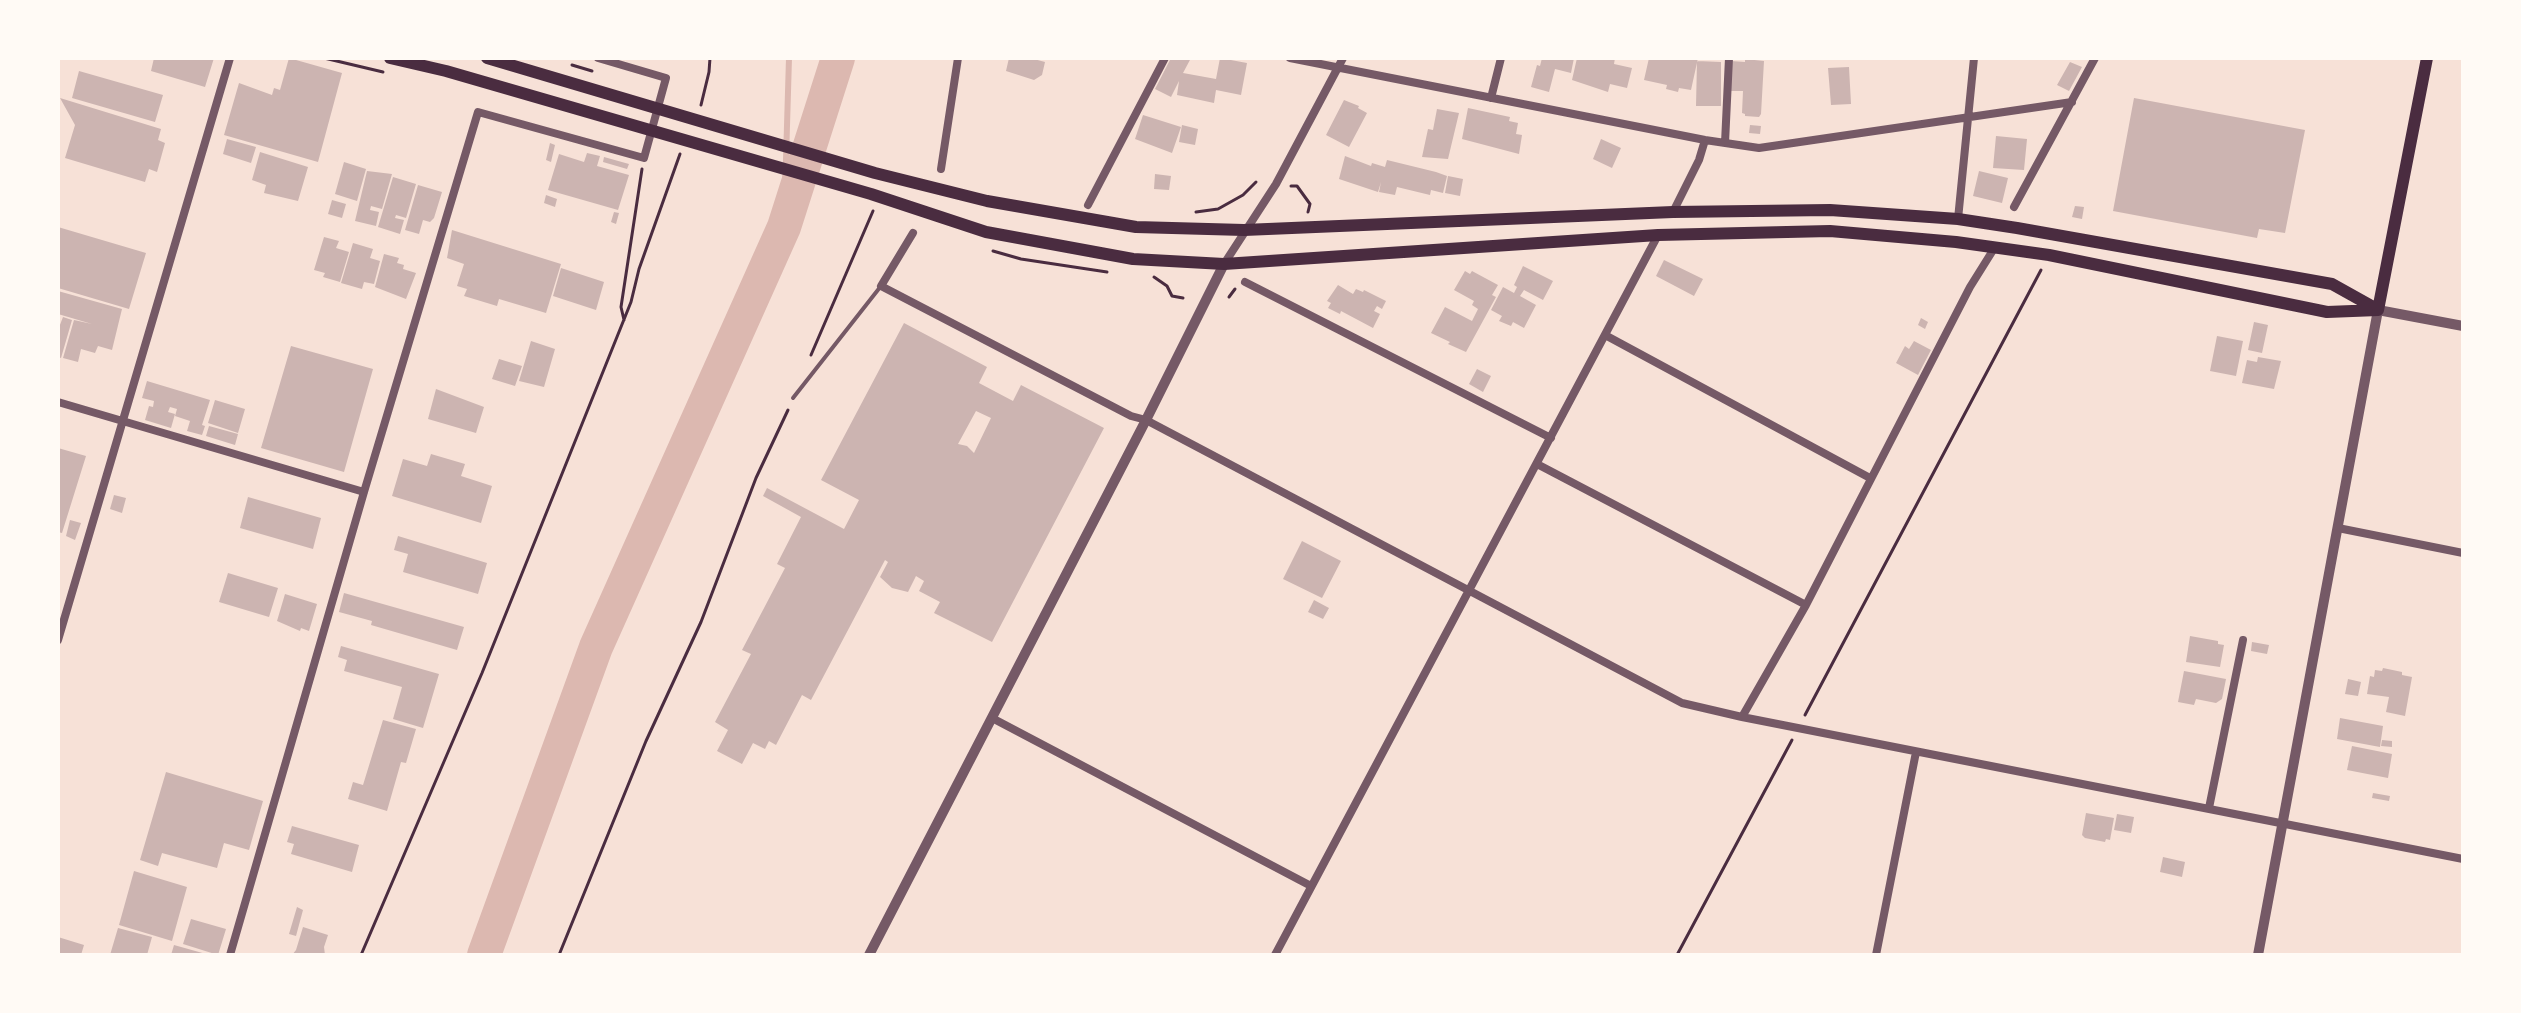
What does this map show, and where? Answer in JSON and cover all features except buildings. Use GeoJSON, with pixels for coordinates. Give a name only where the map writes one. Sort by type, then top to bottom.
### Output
{"type":"FeatureCollection","features":[{"type":"Feature","properties":{"kind":"main road"},"geometry":{"type":"LineString","coordinates":[[390,58],[446,71],[871,194],[986,232],[1133,259],[1224,264],[1658,235],[1830,231],[2049,255],[2327,312],[2378,310]]}},
{"type":"Feature","properties":{"kind":"main road"},"geometry":{"type":"LineString","coordinates":[[487,58],[875,173],[987,201],[1136,227],[1244,230],[1673,212],[1830,210],[1958,219],[2332,284],[2378,310]]}},
{"type":"Feature","properties":{"kind":"main road"},"geometry":{"type":"LineString","coordinates":[[2378,310],[2427,58]]}},
{"type":"Feature","properties":{"kind":"street"},"geometry":{"type":"LineString","coordinates":[[58,640],[230,58]]}},
{"type":"Feature","properties":{"kind":"street"},"geometry":{"type":"LineString","coordinates":[[230,955],[478,112],[644,158],[666,78],[598,58]]}},
{"type":"Feature","properties":{"kind":"street"},"geometry":{"type":"LineString","coordinates":[[941,169],[958,58]]}},
{"type":"Feature","properties":{"kind":"street"},"geometry":{"type":"LineString","coordinates":[[1088,205],[1165,58]]}},
{"type":"Feature","properties":{"kind":"street"},"geometry":{"type":"LineString","coordinates":[[1290,58],[1759,148],[2072,102]]}},
{"type":"Feature","properties":{"kind":"street"},"geometry":{"type":"LineString","coordinates":[[869,955],[1224,264],[1276,184],[1343,58]]}},
{"type":"Feature","properties":{"kind":"street"},"geometry":{"type":"LineString","coordinates":[[1491,98],[1501,58]]}},
{"type":"Feature","properties":{"kind":"street"},"geometry":{"type":"LineString","coordinates":[[1725,143],[1729,58]]}},
{"type":"Feature","properties":{"kind":"street"},"geometry":{"type":"LineString","coordinates":[[1958,219],[1974,58]]}},
{"type":"Feature","properties":{"kind":"street"},"geometry":{"type":"LineString","coordinates":[[2014,207],[2095,58]]}},
{"type":"Feature","properties":{"kind":"street"},"geometry":{"type":"LineString","coordinates":[[1673,212],[1699,160],[1705,140]]}},
{"type":"Feature","properties":{"kind":"street"},"geometry":{"type":"LineString","coordinates":[[913,233],[881,286],[1469,588],[1682,703],[2463,859]]}},
{"type":"Feature","properties":{"kind":"street"},"geometry":{"type":"LineString","coordinates":[[1275,955],[1658,235]]}},
{"type":"Feature","properties":{"kind":"street"},"geometry":{"type":"LineString","coordinates":[[1745,718],[1970,287],[1998,248]]}},
{"type":"Feature","properties":{"kind":"street"},"geometry":{"type":"LineString","coordinates":[[1245,282],[1551,438]]}},
{"type":"Feature","properties":{"kind":"street"},"geometry":{"type":"LineString","coordinates":[[2258,955],[2378,310],[2463,326]]}},
{"type":"Feature","properties":{"kind":"street"},"geometry":{"type":"LineString","coordinates":[[1605,335],[1870,478]]}},
{"type":"Feature","properties":{"kind":"street"},"geometry":{"type":"LineString","coordinates":[[58,402],[364,492]]}},
{"type":"Feature","properties":{"kind":"street"},"geometry":{"type":"LineString","coordinates":[[1537,464],[1806,605]]}},
{"type":"Feature","properties":{"kind":"street"},"geometry":{"type":"LineString","coordinates":[[2338,528],[2463,553]]}},
{"type":"Feature","properties":{"kind":"street"},"geometry":{"type":"LineString","coordinates":[[2209,808],[2243,640]]}},
{"type":"Feature","properties":{"kind":"street"},"geometry":{"type":"LineString","coordinates":[[992,718],[1311,886]]}},
{"type":"Feature","properties":{"kind":"street"},"geometry":{"type":"LineString","coordinates":[[1876,955],[1916,752]]}},
{"type":"Feature","properties":{"kind":"lane"},"geometry":{"type":"LineString","coordinates":[[793,398],[881,286]]}},
{"type":"Feature","properties":{"kind":"path"},"geometry":{"type":"LineString","coordinates":[[701,105],[710,58]]}},
{"type":"Feature","properties":{"kind":"path"},"geometry":{"type":"LineString","coordinates":[[361,955],[482,673],[624,320],[680,154]]}},
{"type":"Feature","properties":{"kind":"path"},"geometry":{"type":"LineString","coordinates":[[624,320],[621,307],[644,158]]}},
{"type":"Feature","properties":{"kind":"path"},"geometry":{"type":"LineString","coordinates":[[1291,186],[1297,186],[1310,204],[1308,212]]}},
{"type":"Feature","properties":{"kind":"path"},"geometry":{"type":"LineString","coordinates":[[809,359],[873,211]]}},
{"type":"Feature","properties":{"kind":"path"},"geometry":{"type":"LineString","coordinates":[[1677,955],[2049,255]]}},
{"type":"Feature","properties":{"kind":"path"},"geometry":{"type":"LineString","coordinates":[[559,955],[646,741],[701,622],[756,478],[793,398]]}},
{"type":"Feature","properties":{"kind":"waterway"},"geometry":{"type":"LineString","coordinates":[[784,227],[789,58]]}},
{"type":"Feature","properties":{"kind":"waterway"},"geometry":{"type":"LineString","coordinates":[[484,955],[596,647],[784,227],[838,58]]}}]}
